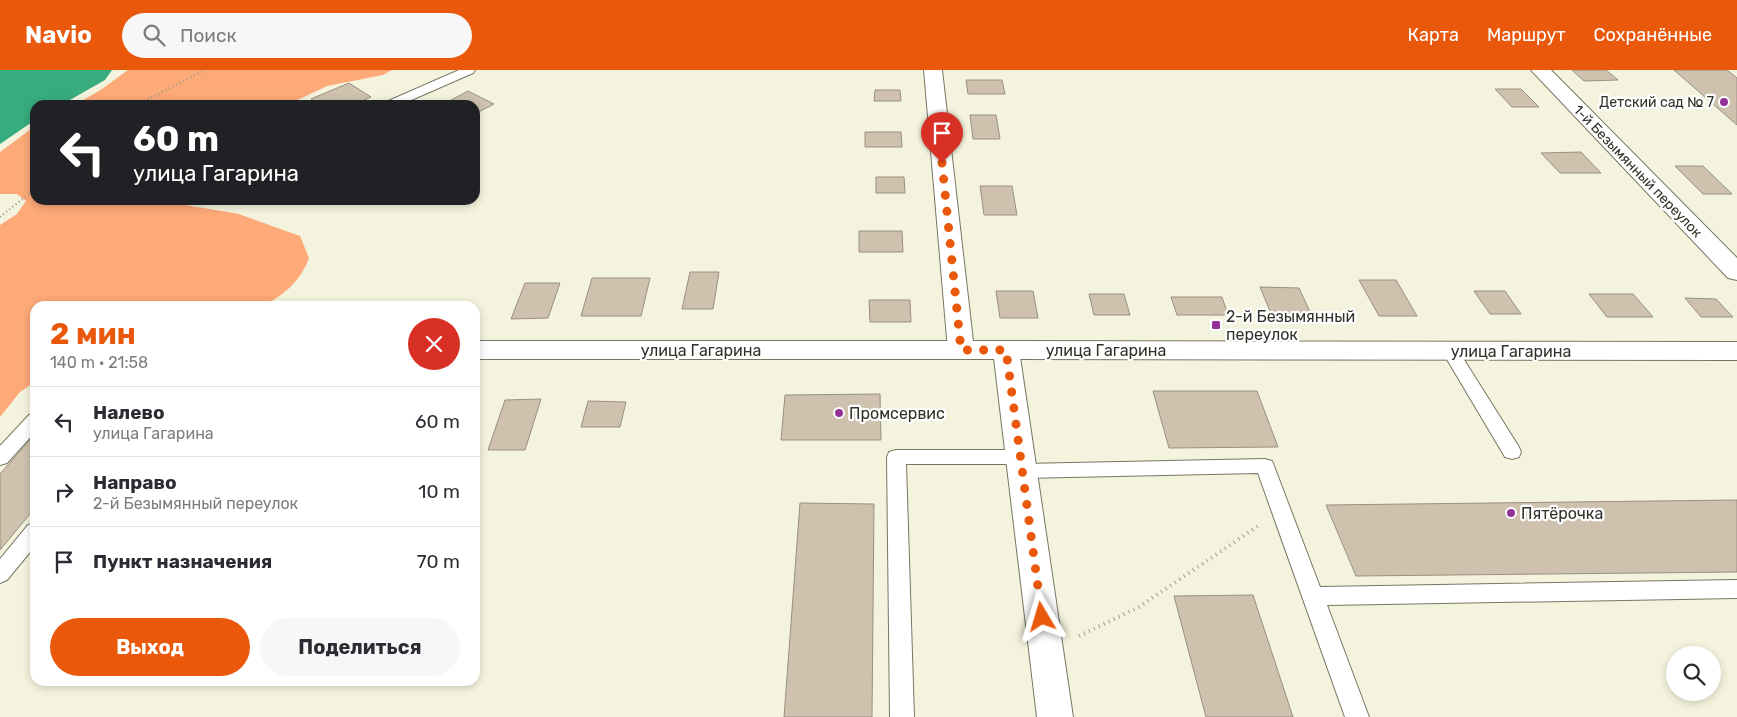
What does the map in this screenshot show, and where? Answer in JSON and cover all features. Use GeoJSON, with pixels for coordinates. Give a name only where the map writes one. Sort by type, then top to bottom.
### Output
{"type":"FeatureCollection","features":[{"type":"Feature","properties":{"kind":"main road"},"geometry":{"type":"LineString","coordinates":[[933,70],[961,350]]}},
{"type":"Feature","properties":{"kind":"main road","name":"1-й Безымянный переулок"},"geometry":{"type":"LineString","coordinates":[[1540,70],[1737,272]]}},
{"type":"Feature","properties":{"kind":"main road","name":"улица Гагарина"},"geometry":{"type":"LineString","coordinates":[[480,350],[1737,351]]}},
{"type":"Feature","properties":{"kind":"main road"},"geometry":{"type":"LineString","coordinates":[[1006,350],[1055,717]]}},
{"type":"Feature","properties":{"kind":"lane"},"geometry":{"type":"LineString","coordinates":[[401,100],[469,70]]}},
{"type":"Feature","properties":{"kind":"lane"},"geometry":{"type":"LineString","coordinates":[[1450,350],[1512,452]]}},
{"type":"Feature","properties":{"kind":"lane"},"geometry":{"type":"LineString","coordinates":[[0,458],[30,425]]}},
{"type":"Feature","properties":{"kind":"lane"},"geometry":{"type":"LineString","coordinates":[[902,717],[896,457],[1022,464],[1265,466],[1357,717]]}},
{"type":"Feature","properties":{"kind":"lane"},"geometry":{"type":"LineString","coordinates":[[0,574],[30,537]]}},
{"type":"Feature","properties":{"kind":"lane"},"geometry":{"type":"LineString","coordinates":[[1313,596],[1737,589]]}},
{"type":"Feature","properties":{"kind":"path"},"geometry":{"type":"LineString","coordinates":[[148,100],[205,70]]}},
{"type":"Feature","properties":{"kind":"path"},"geometry":{"type":"LineString","coordinates":[[0,217],[30,192]]}},
{"type":"Feature","properties":{"kind":"path"},"geometry":{"type":"LineString","coordinates":[[1047,653],[1140,607],[1281,510]]}},
{"type":"Feature","properties":{"kind":"shaded area"},"geometry":{"type":"Polygon","coordinates":[[[0,70],[112,70],[105,80],[70,100],[30,100],[30,123],[0,144],[0,70]]]}},
{"type":"Feature","properties":{"kind":"shaded area"},"geometry":{"type":"Polygon","coordinates":[[[128,70],[392,70],[383,75],[327,86],[298,100],[83,100],[128,70]]]}},
{"type":"Feature","properties":{"kind":"shaded area"},"geometry":{"type":"Polygon","coordinates":[[[30,130],[30,205],[186,205],[239,214],[300,236],[309,258],[296,281],[271,301],[30,301],[30,385],[20,392],[0,417],[0,225],[17,214],[26,201],[17,194],[0,194],[0,152],[30,130]]]}},
{"type":"Feature","properties":{"kind":"building"},"geometry":{"type":"Polygon","coordinates":[[[1572,70],[1606,70],[1618,80],[1584,81],[1572,70]]]}},
{"type":"Feature","properties":{"kind":"building","name":"Детский сад № 7"},"geometry":{"type":"Polygon","coordinates":[[[1674,70],[1727,70],[1737,78],[1737,125],[1674,70]]]}},
{"type":"Feature","properties":{"kind":"building"},"geometry":{"type":"Polygon","coordinates":[[[966,80],[1002,80],[1005,94],[968,94],[966,80]]]}},
{"type":"Feature","properties":{"kind":"building"},"geometry":{"type":"Polygon","coordinates":[[[349,83],[371,97],[364,100],[311,99],[349,83]]]}},
{"type":"Feature","properties":{"kind":"building"},"geometry":{"type":"Polygon","coordinates":[[[1495,89],[1521,89],[1539,107],[1512,107],[1495,89]]]}},
{"type":"Feature","properties":{"kind":"building"},"geometry":{"type":"Polygon","coordinates":[[[875,90],[900,90],[901,101],[874,101],[875,90]]]}},
{"type":"Feature","properties":{"kind":"building"},"geometry":{"type":"Polygon","coordinates":[[[468,91],[494,104],[480,111],[480,100],[451,100],[468,91]]]}},
{"type":"Feature","properties":{"kind":"building"},"geometry":{"type":"Polygon","coordinates":[[[970,115],[996,115],[1000,139],[973,139],[970,115]]]}},
{"type":"Feature","properties":{"kind":"building"},"geometry":{"type":"Polygon","coordinates":[[[865,132],[901,132],[902,147],[865,147],[865,132]]]}},
{"type":"Feature","properties":{"kind":"building"},"geometry":{"type":"Polygon","coordinates":[[[1581,152],[1601,173],[1560,173],[1541,153],[1581,152]]]}},
{"type":"Feature","properties":{"kind":"building"},"geometry":{"type":"Polygon","coordinates":[[[1675,166],[1703,166],[1732,194],[1703,194],[1675,166]]]}},
{"type":"Feature","properties":{"kind":"building"},"geometry":{"type":"Polygon","coordinates":[[[876,177],[904,177],[905,193],[876,193],[876,177]]]}},
{"type":"Feature","properties":{"kind":"building"},"geometry":{"type":"Polygon","coordinates":[[[980,186],[1012,186],[1017,215],[984,215],[980,186]]]}},
{"type":"Feature","properties":{"kind":"building"},"geometry":{"type":"Polygon","coordinates":[[[859,231],[902,231],[903,252],[859,252],[859,231]]]}},
{"type":"Feature","properties":{"kind":"building"},"geometry":{"type":"Polygon","coordinates":[[[690,272],[719,272],[713,309],[682,309],[690,272]]]}},
{"type":"Feature","properties":{"kind":"building"},"geometry":{"type":"Polygon","coordinates":[[[592,278],[650,278],[641,316],[581,316],[592,278]]]}},
{"type":"Feature","properties":{"kind":"building"},"geometry":{"type":"Polygon","coordinates":[[[1359,280],[1396,280],[1417,316],[1379,316],[1359,280]]]}},
{"type":"Feature","properties":{"kind":"building"},"geometry":{"type":"Polygon","coordinates":[[[525,283],[560,283],[548,318],[511,319],[525,283]]]}},
{"type":"Feature","properties":{"kind":"building"},"geometry":{"type":"Polygon","coordinates":[[[1260,287],[1299,288],[1312,316],[1272,316],[1260,287]]]}},
{"type":"Feature","properties":{"kind":"building"},"geometry":{"type":"Polygon","coordinates":[[[996,291],[1033,291],[1038,318],[1000,318],[996,291]]]}},
{"type":"Feature","properties":{"kind":"building"},"geometry":{"type":"Polygon","coordinates":[[[1474,291],[1505,291],[1521,314],[1490,314],[1474,291]]]}},
{"type":"Feature","properties":{"kind":"building"},"geometry":{"type":"Polygon","coordinates":[[[1089,294],[1124,294],[1130,315],[1094,315],[1089,294]]]}},
{"type":"Feature","properties":{"kind":"building"},"geometry":{"type":"Polygon","coordinates":[[[1589,294],[1633,294],[1653,317],[1607,317],[1589,294]]]}},
{"type":"Feature","properties":{"kind":"building"},"geometry":{"type":"Polygon","coordinates":[[[1171,297],[1222,297],[1228,315],[1177,315],[1171,297]]]}},
{"type":"Feature","properties":{"kind":"building"},"geometry":{"type":"Polygon","coordinates":[[[1685,298],[1716,299],[1733,317],[1701,317],[1685,298]]]}},
{"type":"Feature","properties":{"kind":"building"},"geometry":{"type":"Polygon","coordinates":[[[869,300],[910,300],[911,322],[870,322],[869,300]]]}},
{"type":"Feature","properties":{"kind":"building"},"geometry":{"type":"Polygon","coordinates":[[[1153,391],[1257,391],[1278,447],[1169,448],[1153,391]]]}},
{"type":"Feature","properties":{"kind":"building"},"geometry":{"type":"Polygon","coordinates":[[[880,394],[881,440],[781,440],[785,395],[880,394]]]}},
{"type":"Feature","properties":{"kind":"building"},"geometry":{"type":"Polygon","coordinates":[[[541,399],[525,450],[488,450],[505,400],[541,399]]]}},
{"type":"Feature","properties":{"kind":"building"},"geometry":{"type":"Polygon","coordinates":[[[588,401],[626,402],[620,427],[581,427],[588,401]]]}},
{"type":"Feature","properties":{"kind":"building"},"geometry":{"type":"Polygon","coordinates":[[[30,440],[30,514],[0,550],[0,474],[30,440]]]}},
{"type":"Feature","properties":{"kind":"building"},"geometry":{"type":"Polygon","coordinates":[[[1737,500],[1737,572],[1356,576],[1326,505],[1737,500]]]}},
{"type":"Feature","properties":{"kind":"building"},"geometry":{"type":"Polygon","coordinates":[[[800,503],[874,504],[872,717],[784,717],[800,503]]]}},
{"type":"Feature","properties":{"kind":"building"},"geometry":{"type":"Polygon","coordinates":[[[1253,595],[1293,717],[1206,717],[1174,596],[1253,595]]]}},
{"type":"Feature","properties":{"kind":"place","name":"Детский сад № 7"},"geometry":{"type":"Point","coordinates":[1724,102]}},
{"type":"Feature","properties":{"kind":"place","name":"2-й Безымянный переулок"},"geometry":{"type":"Point","coordinates":[1216,325]}},
{"type":"Feature","properties":{"kind":"place","name":"Промсервис"},"geometry":{"type":"Point","coordinates":[839,413]}},
{"type":"Feature","properties":{"kind":"place","name":"Пятёрочка"},"geometry":{"type":"Point","coordinates":[1511,513]}},
{"type":"Feature","properties":{"kind":"route"},"geometry":{"type":"LineString","coordinates":[[942,163],[961,350],[1006,350],[1042,617]]}}]}
